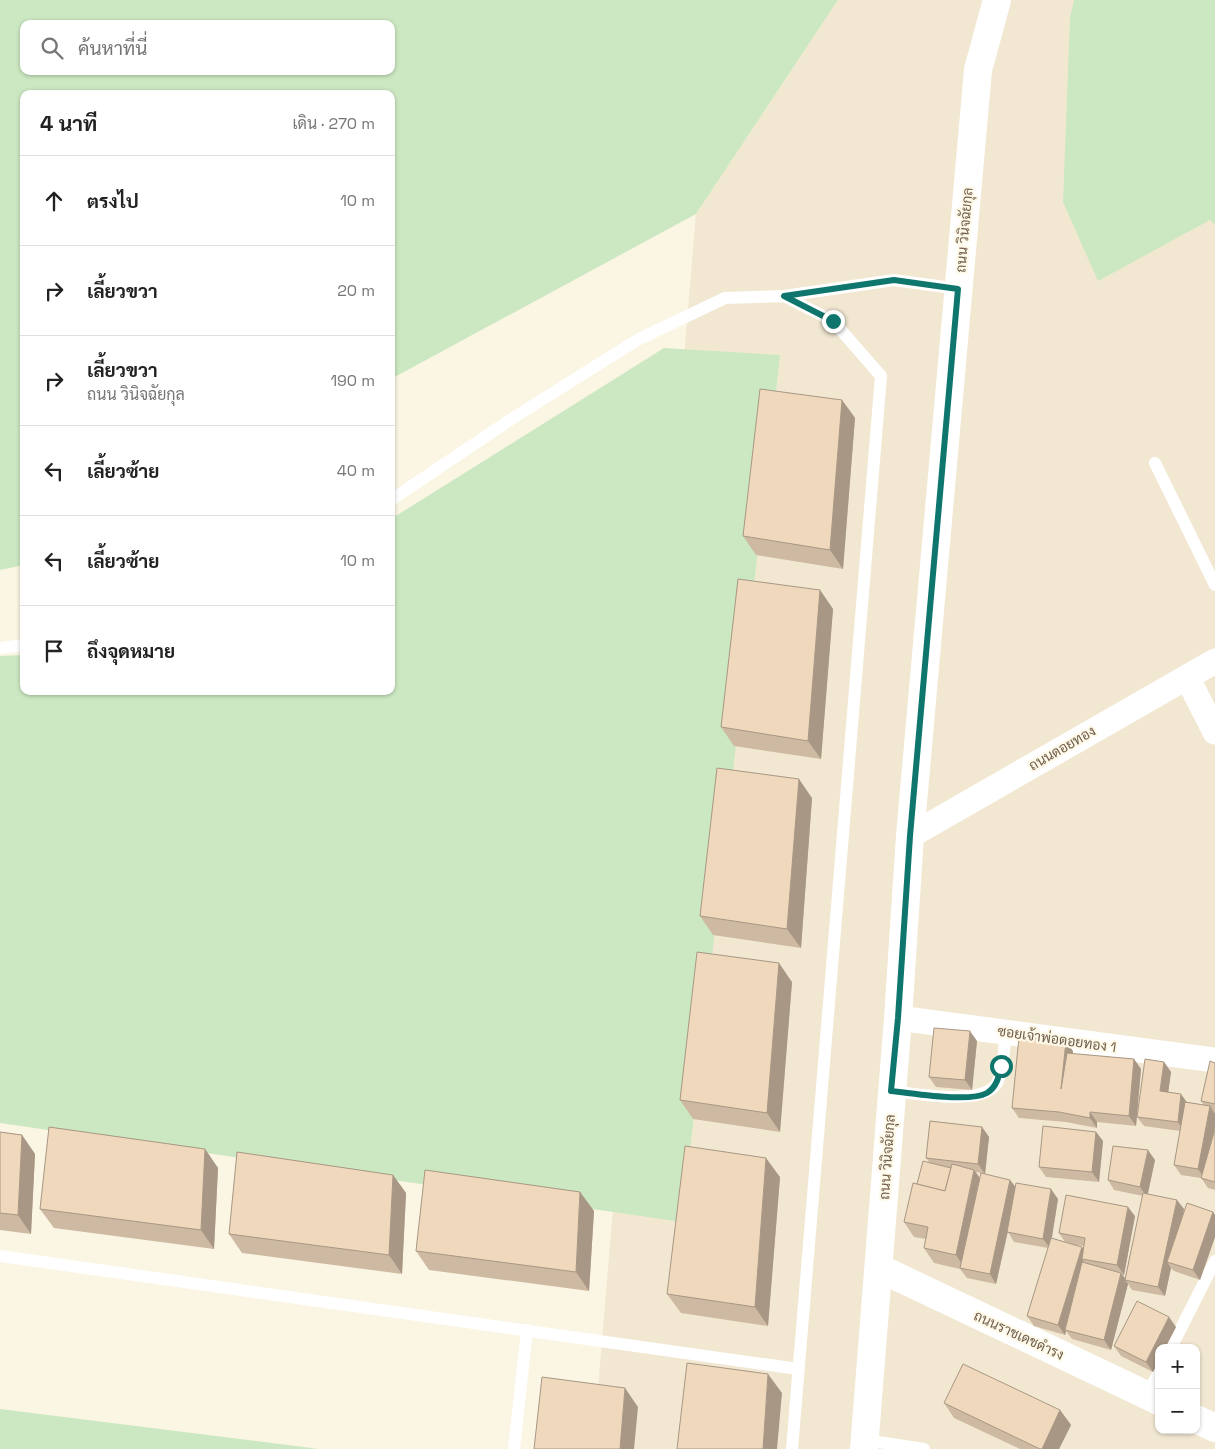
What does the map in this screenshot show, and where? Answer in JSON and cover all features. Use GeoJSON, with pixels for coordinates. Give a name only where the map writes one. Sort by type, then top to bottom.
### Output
{"type":"FeatureCollection","features":[{"type":"Feature","properties":{"kind":"street","name":"ถนน วินิจฉัยกุล"},"geometry":{"type":"LineString","coordinates":[[864,1444],[898,1018],[910,836],[978,70],[997,0]]}},
{"type":"Feature","properties":{"kind":"street","name":"ถนนดอยทอง"},"geometry":{"type":"LineString","coordinates":[[910,836],[1215,660]]}},
{"type":"Feature","properties":{"kind":"street"},"geometry":{"type":"LineString","coordinates":[[1187,677],[1215,732]]}},
{"type":"Feature","properties":{"kind":"street","name":"ซอยเจ้าพ่อดอยทอง 1"},"geometry":{"type":"LineString","coordinates":[[898,1018],[1215,1060]]}},
{"type":"Feature","properties":{"kind":"street","name":"ถนนราชเดชดำรง"},"geometry":{"type":"LineString","coordinates":[[879,1268],[1153,1398]]}},
{"type":"Feature","properties":{"kind":"street"},"geometry":{"type":"LineString","coordinates":[[1200,1421],[1215,1428]]}},
{"type":"Feature","properties":{"kind":"lane"},"geometry":{"type":"LineString","coordinates":[[395,497],[510,420],[637,340],[725,298],[784,296],[894,280],[958,289]]}},
{"type":"Feature","properties":{"kind":"lane"},"geometry":{"type":"LineString","coordinates":[[784,296],[833,321],[880,376],[792,1449]]}},
{"type":"Feature","properties":{"kind":"lane"},"geometry":{"type":"LineString","coordinates":[[1155,463],[1215,585]]}},
{"type":"Feature","properties":{"kind":"lane"},"geometry":{"type":"LineString","coordinates":[[0,648],[20,646]]}},
{"type":"Feature","properties":{"kind":"lane"},"geometry":{"type":"LineString","coordinates":[[891,1091],[969,1098],[987,1093],[998,1082],[1005,1043]]}},
{"type":"Feature","properties":{"kind":"lane"},"geometry":{"type":"LineString","coordinates":[[0,1256],[798,1369]]}},
{"type":"Feature","properties":{"kind":"lane"},"geometry":{"type":"LineString","coordinates":[[1173,1344],[1215,1261]]}},
{"type":"Feature","properties":{"kind":"lane"},"geometry":{"type":"LineString","coordinates":[[514,1449],[527,1330]]}},
{"type":"Feature","properties":{"kind":"lane"},"geometry":{"type":"LineString","coordinates":[[864,1444],[924,1449]]}},
{"type":"Feature","properties":{"kind":"shaded area"},"geometry":{"type":"Polygon","coordinates":[[[838,0],[1215,0],[1215,1449],[593,1449],[696,214],[838,0]]]}},
{"type":"Feature","properties":{"kind":"green space"},"geometry":{"type":"Polygon","coordinates":[[[0,0],[838,0],[696,214],[395,377],[395,90],[20,90],[20,566],[0,570],[0,0]]]}},
{"type":"Feature","properties":{"kind":"green space"},"geometry":{"type":"Polygon","coordinates":[[[1074,0],[1215,0],[1215,225],[1210,220],[1098,281],[1063,202],[1070,18],[1074,0]]]}},
{"type":"Feature","properties":{"kind":"green space"},"geometry":{"type":"Polygon","coordinates":[[[664,348],[780,355],[682,1222],[0,1123],[0,656],[20,655],[20,695],[395,695],[395,516],[664,348]]]}},
{"type":"Feature","properties":{"kind":"green space"},"geometry":{"type":"Polygon","coordinates":[[[0,1409],[319,1449],[0,1449],[0,1409]]]}},
{"type":"Feature","properties":{"kind":"building"},"geometry":{"type":"Polygon","coordinates":[[[760,389],[842,400],[830,550],[743,536],[760,389]]]}},
{"type":"Feature","properties":{"kind":"building"},"geometry":{"type":"Polygon","coordinates":[[[738,579],[820,590],[808,741],[721,727],[738,579]]]}},
{"type":"Feature","properties":{"kind":"building"},"geometry":{"type":"Polygon","coordinates":[[[717,768],[799,779],[787,929],[700,916],[717,768]]]}},
{"type":"Feature","properties":{"kind":"building"},"geometry":{"type":"Polygon","coordinates":[[[697,952],[779,963],[767,1113],[680,1100],[697,952]]]}},
{"type":"Feature","properties":{"kind":"building"},"geometry":{"type":"Polygon","coordinates":[[[934,1028],[970,1031],[965,1080],[929,1077],[934,1028]]]}},
{"type":"Feature","properties":{"kind":"building"},"geometry":{"type":"Polygon","coordinates":[[[1019,1037],[1066,1041],[1061,1089],[1067,1053],[1134,1059],[1129,1116],[1090,1112],[1090,1118],[1059,1112],[1012,1108],[1019,1037]]]}},
{"type":"Feature","properties":{"kind":"building"},"geometry":{"type":"Polygon","coordinates":[[[1145,1059],[1164,1062],[1160,1091],[1181,1094],[1178,1122],[1137,1117],[1145,1059]]]}},
{"type":"Feature","properties":{"kind":"building"},"geometry":{"type":"Polygon","coordinates":[[[1210,1061],[1215,1063],[1215,1104],[1201,1101],[1210,1061]]]}},
{"type":"Feature","properties":{"kind":"building"},"geometry":{"type":"Polygon","coordinates":[[[1185,1102],[1210,1106],[1198,1169],[1174,1165],[1185,1102]]]}},
{"type":"Feature","properties":{"kind":"building"},"geometry":{"type":"Polygon","coordinates":[[[930,1121],[982,1127],[978,1164],[926,1158],[930,1121]]]}},
{"type":"Feature","properties":{"kind":"building"},"geometry":{"type":"Polygon","coordinates":[[[1043,1126],[1096,1132],[1092,1172],[1039,1167],[1043,1126]]]}},
{"type":"Feature","properties":{"kind":"building"},"geometry":{"type":"Polygon","coordinates":[[[49,1127],[205,1149],[201,1230],[40,1209],[49,1127]]]}},
{"type":"Feature","properties":{"kind":"building"},"geometry":{"type":"Polygon","coordinates":[[[1215,1129],[1215,1182],[1201,1178],[1215,1129]]]}},
{"type":"Feature","properties":{"kind":"building"},"geometry":{"type":"Polygon","coordinates":[[[0,1132],[22,1135],[18,1215],[0,1213],[0,1132]]]}},
{"type":"Feature","properties":{"kind":"building"},"geometry":{"type":"Polygon","coordinates":[[[685,1146],[766,1158],[755,1307],[667,1294],[685,1146]]]}},
{"type":"Feature","properties":{"kind":"building"},"geometry":{"type":"Polygon","coordinates":[[[1113,1146],[1148,1150],[1140,1187],[1108,1180],[1113,1146]]]}},
{"type":"Feature","properties":{"kind":"building"},"geometry":{"type":"Polygon","coordinates":[[[237,1152],[393,1175],[389,1255],[229,1234],[237,1152]]]}},
{"type":"Feature","properties":{"kind":"building"},"geometry":{"type":"Polygon","coordinates":[[[923,1161],[951,1168],[945,1191],[917,1184],[923,1161]]]}},
{"type":"Feature","properties":{"kind":"building"},"geometry":{"type":"Polygon","coordinates":[[[952,1164],[974,1170],[956,1255],[924,1248],[928,1227],[904,1222],[913,1183],[945,1191],[952,1164]]]}},
{"type":"Feature","properties":{"kind":"building"},"geometry":{"type":"Polygon","coordinates":[[[425,1170],[580,1192],[576,1272],[416,1251],[425,1170]]]}},
{"type":"Feature","properties":{"kind":"building"},"geometry":{"type":"Polygon","coordinates":[[[981,1173],[1010,1180],[990,1274],[960,1268],[981,1173]]]}},
{"type":"Feature","properties":{"kind":"building"},"geometry":{"type":"Polygon","coordinates":[[[1016,1183],[1051,1189],[1043,1239],[1007,1232],[1016,1183]]]}},
{"type":"Feature","properties":{"kind":"building"},"geometry":{"type":"Polygon","coordinates":[[[1143,1193],[1177,1200],[1158,1287],[1125,1280],[1143,1193]]]}},
{"type":"Feature","properties":{"kind":"building"},"geometry":{"type":"Polygon","coordinates":[[[1066,1195],[1128,1207],[1117,1265],[1082,1259],[1085,1238],[1059,1233],[1066,1195]]]}},
{"type":"Feature","properties":{"kind":"building"},"geometry":{"type":"Polygon","coordinates":[[[1187,1203],[1213,1212],[1193,1270],[1167,1262],[1187,1203]]]}},
{"type":"Feature","properties":{"kind":"building"},"geometry":{"type":"Polygon","coordinates":[[[1051,1238],[1082,1247],[1058,1325],[1027,1316],[1051,1238]]]}},
{"type":"Feature","properties":{"kind":"building"},"geometry":{"type":"Polygon","coordinates":[[[1082,1262],[1121,1273],[1104,1340],[1065,1330],[1082,1262]]]}},
{"type":"Feature","properties":{"kind":"building"},"geometry":{"type":"Polygon","coordinates":[[[1137,1301],[1169,1317],[1146,1362],[1114,1346],[1137,1301]]]}},
{"type":"Feature","properties":{"kind":"building"},"geometry":{"type":"Polygon","coordinates":[[[687,1363],[768,1374],[763,1449],[677,1449],[687,1363]]]}},
{"type":"Feature","properties":{"kind":"building"},"geometry":{"type":"Polygon","coordinates":[[[963,1364],[1060,1410],[1042,1449],[944,1403],[963,1364]]]}},
{"type":"Feature","properties":{"kind":"building"},"geometry":{"type":"Polygon","coordinates":[[[542,1377],[625,1388],[620,1449],[534,1449],[542,1377]]]}},
{"type":"Feature","properties":{"kind":"route"},"geometry":{"type":"LineString","coordinates":[[833,321],[784,296],[894,280],[958,289],[910,836],[898,1018],[891,1091],[969,1098],[987,1093],[998,1082],[1001,1066]]}}]}
